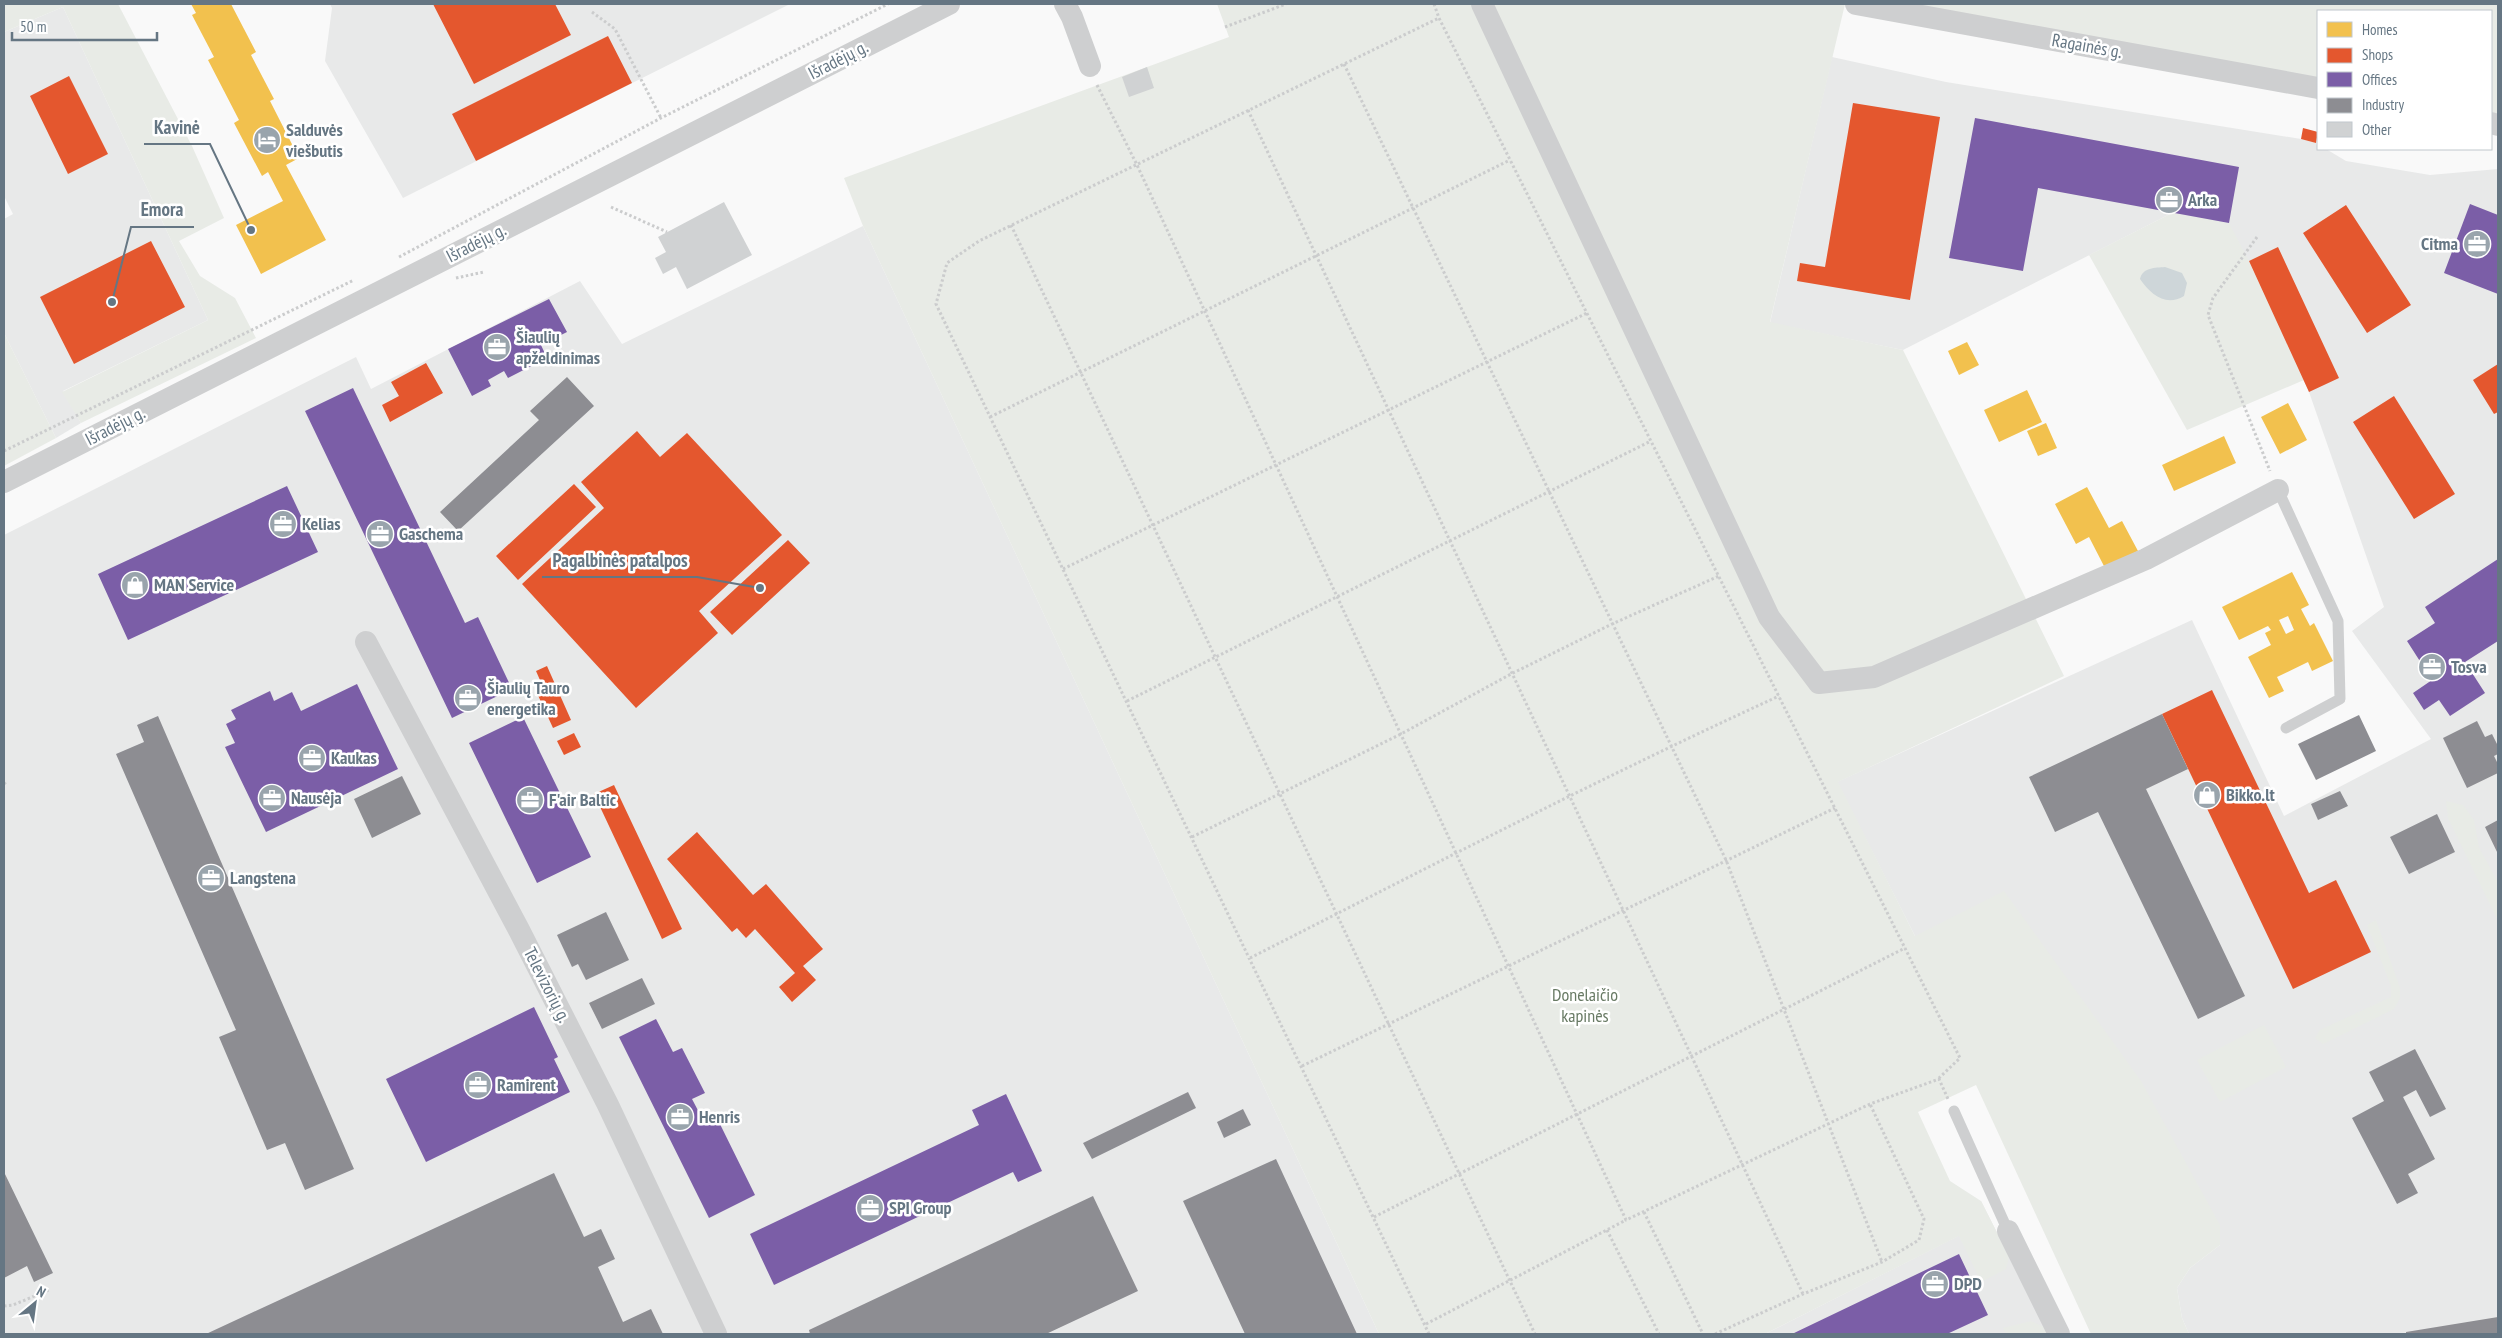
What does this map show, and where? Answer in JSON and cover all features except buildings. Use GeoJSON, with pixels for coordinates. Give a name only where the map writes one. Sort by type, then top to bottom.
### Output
{"type":"FeatureCollection","features":[{"type":"Feature","properties":{"kind":"street","name":"Išradėjų g."},"geometry":{"type":"LineString","coordinates":[[4,482],[949,4]]}},
{"type":"Feature","properties":{"kind":"street"},"geometry":{"type":"LineString","coordinates":[[1065,4],[1072,17],[1090,66]]}},
{"type":"Feature","properties":{"kind":"street"},"geometry":{"type":"LineString","coordinates":[[1482,4],[1770,617],[1819,683],[1874,677],[2146,560],[2278,490]]}},
{"type":"Feature","properties":{"kind":"street","name":"Ragainės g."},"geometry":{"type":"LineString","coordinates":[[1856,4],[2317,88]]}},
{"type":"Feature","properties":{"kind":"street","name":"Televizorių g."},"geometry":{"type":"LineString","coordinates":[[366,642],[519,930],[604,1096],[716,1334]]}},
{"type":"Feature","properties":{"kind":"street"},"geometry":{"type":"LineString","coordinates":[[2008,1232],[2059,1334]]}},
{"type":"Feature","properties":{"kind":"lane"},"geometry":{"type":"LineString","coordinates":[[2278,490],[2338,621],[2341,671],[2340,699],[2286,728]]}},
{"type":"Feature","properties":{"kind":"lane"},"geometry":{"type":"LineString","coordinates":[[1954,1111],[2008,1232]]}},
{"type":"Feature","properties":{"kind":"path"},"geometry":{"type":"LineString","coordinates":[[393,260],[661,118],[888,4]]}},
{"type":"Feature","properties":{"kind":"path"},"geometry":{"type":"LineString","coordinates":[[1225,27],[1286,4]]}},
{"type":"Feature","properties":{"kind":"path"},"geometry":{"type":"LineString","coordinates":[[1426,1324],[1626,1220],[1870,1104],[1939,1078],[1960,1058],[1439,18],[1434,4]]}},
{"type":"Feature","properties":{"kind":"path"},"geometry":{"type":"LineString","coordinates":[[592,12],[615,29],[661,118]]}},
{"type":"Feature","properties":{"kind":"path"},"geometry":{"type":"LineString","coordinates":[[1429,1334],[1426,1324],[936,304],[947,263],[979,241],[1439,18]]}},
{"type":"Feature","properties":{"kind":"path"},"geometry":{"type":"LineString","coordinates":[[1344,64],[1726,860],[1882,1262]]}},
{"type":"Feature","properties":{"kind":"path"},"geometry":{"type":"LineString","coordinates":[[1090,66],[1626,1220]]}},
{"type":"Feature","properties":{"kind":"path"},"geometry":{"type":"LineString","coordinates":[[1248,110],[1741,1166],[1803,1294]]}},
{"type":"Feature","properties":{"kind":"path"},"geometry":{"type":"LineString","coordinates":[[990,417],[1510,160]]}},
{"type":"Feature","properties":{"kind":"path"},"geometry":{"type":"LineString","coordinates":[[611,207],[667,232]]}},
{"type":"Feature","properties":{"kind":"path"},"geometry":{"type":"LineString","coordinates":[[1011,225],[1535,1334]]}},
{"type":"Feature","properties":{"kind":"path"},"geometry":{"type":"LineString","coordinates":[[2257,237],[2213,298],[2208,315],[2278,490]]}},
{"type":"Feature","properties":{"kind":"path"},"geometry":{"type":"LineString","coordinates":[[4,450],[359,277]]}},
{"type":"Feature","properties":{"kind":"path"},"geometry":{"type":"LineString","coordinates":[[1063,569],[1587,313]]}},
{"type":"Feature","properties":{"kind":"path"},"geometry":{"type":"LineString","coordinates":[[1127,701],[1651,441]]}},
{"type":"Feature","properties":{"kind":"path"},"geometry":{"type":"LineString","coordinates":[[1192,837],[1401,734],[1511,674],[1612,624],[1719,576]]}},
{"type":"Feature","properties":{"kind":"path"},"geometry":{"type":"LineString","coordinates":[[1250,958],[1456,852],[1569,798],[1671,746],[1779,696]]}},
{"type":"Feature","properties":{"kind":"path"},"geometry":{"type":"LineString","coordinates":[[1302,1066],[1835,808]]}},
{"type":"Feature","properties":{"kind":"path"},"geometry":{"type":"LineString","coordinates":[[1374,1217],[1905,948]]}},
{"type":"Feature","properties":{"kind":"path"},"geometry":{"type":"LineString","coordinates":[[1939,1078],[1954,1111]]}},
{"type":"Feature","properties":{"kind":"path"},"geometry":{"type":"LineString","coordinates":[[1715,1334],[1803,1294],[1882,1262],[1919,1240],[1924,1219],[1870,1104]]}},
{"type":"Feature","properties":{"kind":"path"},"geometry":{"type":"LineString","coordinates":[[1644,1212],[1704,1334]]}},
{"type":"Feature","properties":{"kind":"path"},"geometry":{"type":"LineString","coordinates":[[1607,1230],[1659,1334]]}},
{"type":"Feature","properties":{"kind":"path"},"geometry":{"type":"LineString","coordinates":[[4,1306],[13,1305],[49,1290]]}},
{"type":"Feature","properties":{"kind":"shaded area"},"geometry":{"type":"Polygon","coordinates":[[[330,4],[790,4],[403,198],[325,61],[332,8],[330,4]]]}},
{"type":"Feature","properties":{"kind":"shaded area"},"geometry":{"type":"Polygon","coordinates":[[[63,7],[208,320],[63,391],[81,423],[56,438],[4,333],[4,219],[13,214],[4,196],[4,32],[63,7]]]}},
{"type":"Feature","properties":{"kind":"shaded area"},"geometry":{"type":"Polygon","coordinates":[[[1832,57],[1946,82],[2301,139],[2316,143],[2317,150],[2328,150],[2346,161],[2430,175],[2498,169],[2498,1334],[2189,1334],[2182,1318],[2177,1288],[2190,1268],[2220,1245],[1915,936],[1837,782],[2192,620],[2284,816],[2431,739],[2352,631],[2384,607],[2309,392],[2249,261],[2172,213],[1903,350],[1770,323],[1832,57]]]}},
{"type":"Feature","properties":{"kind":"shaded area"},"geometry":{"type":"Polygon","coordinates":[[[863,226],[1379,1334],[4,1334],[4,535],[356,357],[371,389],[580,281],[622,344],[863,226]]]}},
{"type":"Feature","properties":{"kind":"shaded area"},"geometry":{"type":"Polygon","coordinates":[[[2165,267],[2182,273],[2187,283],[2184,296],[2171,300],[2159,298],[2140,279],[2147,270],[2165,267]]]}},
{"type":"Feature","properties":{"kind":"shaded area"},"geometry":{"type":"Polygon","coordinates":[[[1981,1201],[2048,1334],[1765,1334],[1972,1229],[1981,1201]]]}},
{"type":"Feature","properties":{"kind":"green space"},"geometry":{"type":"Polygon","coordinates":[[[4,4],[118,4],[192,146],[224,218],[179,241],[200,276],[235,298],[256,338],[81,423],[62,392],[208,320],[63,7],[4,32],[4,4]]]}},
{"type":"Feature","properties":{"kind":"green space","name":"Donelaičio kapinės"},"geometry":{"type":"Polygon","coordinates":[[[1217,4],[1845,4],[1770,322],[1903,350],[2064,676],[1838,782],[1915,936],[2004,891],[2141,1081],[2220,1225],[2220,1245],[2190,1268],[2177,1288],[2182,1318],[2189,1334],[2091,1334],[1976,1085],[1918,1112],[1950,1181],[1981,1201],[2009,1256],[2006,1269],[1981,1282],[1959,1236],[1765,1334],[1379,1334],[863,226],[844,178],[1229,37],[1217,4]]]}},
{"type":"Feature","properties":{"kind":"green space"},"geometry":{"type":"Polygon","coordinates":[[[1856,4],[2498,4],[2498,125],[2492,123],[2492,10],[2317,10],[2317,88],[1856,4]]]}},
{"type":"Feature","properties":{"kind":"green space"},"geometry":{"type":"Polygon","coordinates":[[[2172,213],[2229,223],[2249,261],[2304,380],[2187,430],[2089,255],[2172,213]]]}},
{"type":"Feature","properties":{"kind":"green space"},"geometry":{"type":"Polygon","coordinates":[[[4,333],[56,438],[4,466],[4,333]]]}},
{"type":"Feature","properties":{"kind":"green space"},"geometry":{"type":"Polygon","coordinates":[[[2446,801],[2463,805],[2474,820],[2479,848],[2498,882],[2498,921],[2448,818],[2446,801]]]}},
{"type":"Feature","properties":{"kind":"green space"},"geometry":{"type":"Polygon","coordinates":[[[2376,920],[2400,988],[2400,998],[2394,1009],[2323,1044],[2315,1038],[2320,1030],[2391,997],[2391,986],[2367,925],[2376,920]]]}},
{"type":"Feature","properties":{"kind":"green space"},"geometry":{"type":"Polygon","coordinates":[[[2264,1025],[2286,1067],[2220,1102],[2197,1060],[2264,1025]]]}},
{"type":"Feature","properties":{"kind":"green space"},"geometry":{"type":"Polygon","coordinates":[[[2031,1321],[2044,1327],[2048,1334],[2006,1334],[2003,1328],[2031,1321]]]}},
{"type":"Feature","properties":{"kind":"place","name":"Salduvės viešbutis"},"geometry":{"type":"Point","coordinates":[267,140]}},
{"type":"Feature","properties":{"kind":"place","name":"Arka"},"geometry":{"type":"Point","coordinates":[2169,200]}},
{"type":"Feature","properties":{"kind":"place","name":"Kavinė"},"geometry":{"type":"Point","coordinates":[251,230]}},
{"type":"Feature","properties":{"kind":"place","name":"Citma"},"geometry":{"type":"Point","coordinates":[2477,244]}},
{"type":"Feature","properties":{"kind":"place","name":"Emora"},"geometry":{"type":"Point","coordinates":[112,302]}},
{"type":"Feature","properties":{"kind":"place","name":"Šiaulių apželdinimas"},"geometry":{"type":"Point","coordinates":[497,347]}},
{"type":"Feature","properties":{"kind":"place","name":"Kelias"},"geometry":{"type":"Point","coordinates":[283,524]}},
{"type":"Feature","properties":{"kind":"place","name":"Gaschema"},"geometry":{"type":"Point","coordinates":[380,534]}},
{"type":"Feature","properties":{"kind":"place","name":"MAN Service"},"geometry":{"type":"Point","coordinates":[135,585]}},
{"type":"Feature","properties":{"kind":"place","name":"Pagalbinės patalpos"},"geometry":{"type":"Point","coordinates":[760,588]}},
{"type":"Feature","properties":{"kind":"place","name":"Tosva"},"geometry":{"type":"Point","coordinates":[2432,667]}},
{"type":"Feature","properties":{"kind":"place","name":"Šiaulių Tauro energetika"},"geometry":{"type":"Point","coordinates":[468,698]}},
{"type":"Feature","properties":{"kind":"place","name":"Kaukas"},"geometry":{"type":"Point","coordinates":[312,758]}},
{"type":"Feature","properties":{"kind":"place","name":"Bikko.lt"},"geometry":{"type":"Point","coordinates":[2207,795]}},
{"type":"Feature","properties":{"kind":"place","name":"Nausėja"},"geometry":{"type":"Point","coordinates":[272,798]}},
{"type":"Feature","properties":{"kind":"place","name":"F'air Baltic"},"geometry":{"type":"Point","coordinates":[530,800]}},
{"type":"Feature","properties":{"kind":"place","name":"Langstena"},"geometry":{"type":"Point","coordinates":[211,878]}},
{"type":"Feature","properties":{"kind":"place","name":"Ramirent"},"geometry":{"type":"Point","coordinates":[478,1085]}},
{"type":"Feature","properties":{"kind":"place","name":"Henris"},"geometry":{"type":"Point","coordinates":[680,1117]}},
{"type":"Feature","properties":{"kind":"place","name":"SPI Group"},"geometry":{"type":"Point","coordinates":[870,1208]}},
{"type":"Feature","properties":{"kind":"place","name":"DPD"},"geometry":{"type":"Point","coordinates":[1935,1284]}}]}
